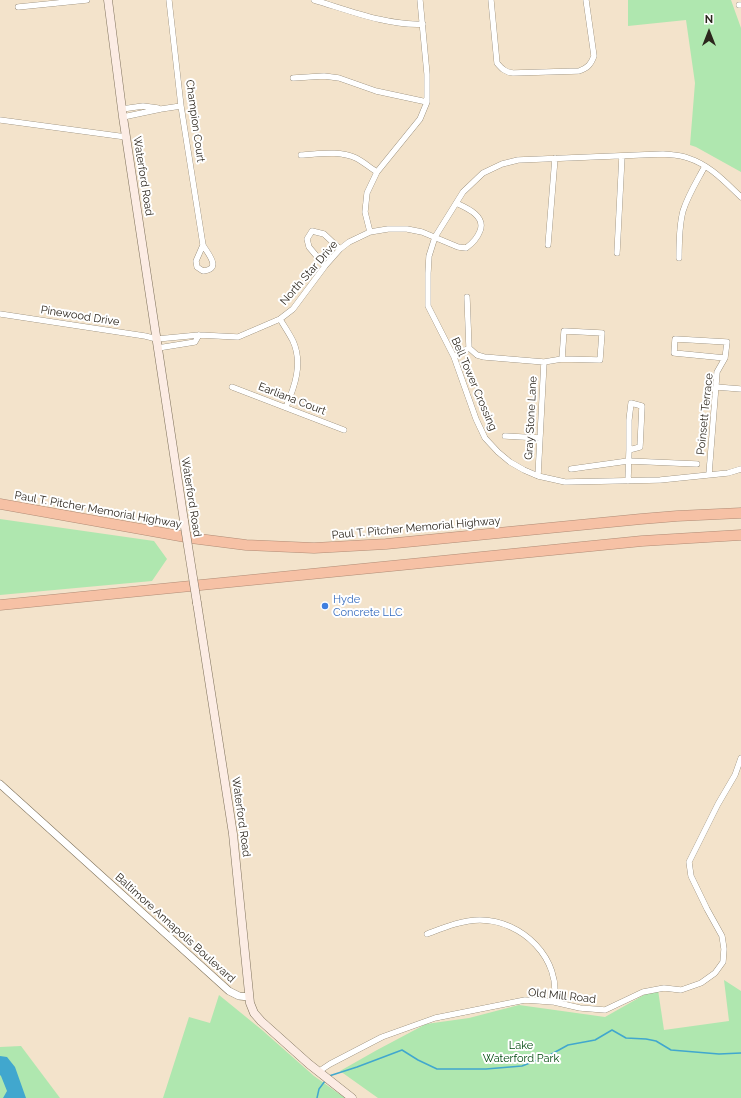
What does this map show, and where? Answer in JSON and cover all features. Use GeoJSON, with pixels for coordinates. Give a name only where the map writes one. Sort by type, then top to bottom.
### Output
{"type":"FeatureCollection","features":[{"type":"Feature","properties":{"kind":"highway","name":"Paul T. Pitcher Memorial Highway"},"geometry":{"type":"LineString","coordinates":[[0,504],[204,540],[274,547],[314,548],[386,544],[677,516],[741,513]]}},
{"type":"Feature","properties":{"kind":"highway"},"geometry":{"type":"LineString","coordinates":[[726,535],[741,538]]}},
{"type":"Feature","properties":{"kind":"highway"},"geometry":{"type":"LineString","coordinates":[[0,605],[642,541],[741,535]]}},
{"type":"Feature","properties":{"kind":"main road","name":"Waterford Road"},"geometry":{"type":"LineString","coordinates":[[108,0],[122,113],[233,834],[249,997]]}},
{"type":"Feature","properties":{"kind":"main road"},"geometry":{"type":"LineString","coordinates":[[249,997],[252,1008],[257,1017],[318,1072],[352,1098]]}},
{"type":"Feature","properties":{"kind":"street"},"geometry":{"type":"LineString","coordinates":[[18,7],[87,0]]}},
{"type":"Feature","properties":{"kind":"street","name":"Champion Court"},"geometry":{"type":"LineString","coordinates":[[169,0],[181,106],[203,245]]}},
{"type":"Feature","properties":{"kind":"street"},"geometry":{"type":"LineString","coordinates":[[314,0],[390,22],[423,24]]}},
{"type":"Feature","properties":{"kind":"street"},"geometry":{"type":"LineString","coordinates":[[370,232],[364,212],[366,193],[377,172],[420,119],[427,102],[423,24],[420,0]]}},
{"type":"Feature","properties":{"kind":"street"},"geometry":{"type":"LineString","coordinates":[[491,0],[497,63],[507,72],[513,73],[579,71],[587,69],[594,56],[586,0]]}},
{"type":"Feature","properties":{"kind":"street"},"geometry":{"type":"LineString","coordinates":[[293,78],[324,76],[339,78],[376,91],[427,102]]}},
{"type":"Feature","properties":{"kind":"street"},"geometry":{"type":"LineString","coordinates":[[122,113],[143,106],[161,108],[181,106]]}},
{"type":"Feature","properties":{"kind":"street"},"geometry":{"type":"LineString","coordinates":[[0,120],[126,137]]}},
{"type":"Feature","properties":{"kind":"street"},"geometry":{"type":"LineString","coordinates":[[301,155],[329,153],[342,154],[356,158],[377,172]]}},
{"type":"Feature","properties":{"kind":"street","name":"Bell Tower Crossing"},"geometry":{"type":"LineString","coordinates":[[741,198],[720,176],[689,158],[677,155],[663,154],[530,158],[518,160],[502,164],[483,174],[462,192],[435,237],[429,256],[428,273],[428,306],[454,357],[476,419],[485,438],[510,462],[538,476],[565,482],[660,480],[728,473],[741,469]]}},
{"type":"Feature","properties":{"kind":"street"},"geometry":{"type":"LineString","coordinates":[[617,253],[622,156]]}},
{"type":"Feature","properties":{"kind":"street"},"geometry":{"type":"LineString","coordinates":[[548,245],[555,158]]}},
{"type":"Feature","properties":{"kind":"street"},"geometry":{"type":"LineString","coordinates":[[679,258],[683,211],[692,189],[705,166]]}},
{"type":"Feature","properties":{"kind":"street","name":"North Star Drive"},"geometry":{"type":"LineString","coordinates":[[157,339],[198,335],[238,337],[280,319],[293,309],[325,266],[340,249],[349,242],[370,232],[388,229],[407,229],[422,232],[458,247],[466,248],[477,238],[482,227],[481,222],[474,213],[456,202]]}},
{"type":"Feature","properties":{"kind":"street"},"geometry":{"type":"LineString","coordinates":[[325,266],[310,247],[306,239],[312,231],[324,234],[340,249]]}},
{"type":"Feature","properties":{"kind":"street"},"geometry":{"type":"LineString","coordinates":[[467,297],[469,348]]}},
{"type":"Feature","properties":{"kind":"street","name":"Pinewood Drive"},"geometry":{"type":"LineString","coordinates":[[0,314],[157,339]]}},
{"type":"Feature","properties":{"kind":"street"},"geometry":{"type":"LineString","coordinates":[[280,319],[293,340],[297,351],[298,368],[296,385],[286,407]]}},
{"type":"Feature","properties":{"kind":"street"},"geometry":{"type":"LineString","coordinates":[[469,348],[484,357],[544,362],[562,359],[600,360],[602,333],[564,331],[562,359]]}},
{"type":"Feature","properties":{"kind":"street"},"geometry":{"type":"LineString","coordinates":[[158,348],[195,342],[198,335]]}},
{"type":"Feature","properties":{"kind":"street"},"geometry":{"type":"LineString","coordinates":[[675,339],[727,342],[725,358],[674,353],[675,339]]}},
{"type":"Feature","properties":{"kind":"street"},"geometry":{"type":"LineString","coordinates":[[454,357],[469,348]]}},
{"type":"Feature","properties":{"kind":"street","name":"Poinsett Terrace"},"geometry":{"type":"LineString","coordinates":[[709,474],[717,372],[725,358]]}},
{"type":"Feature","properties":{"kind":"street","name":"Gray Stone Lane"},"geometry":{"type":"LineString","coordinates":[[538,476],[544,362]]}},
{"type":"Feature","properties":{"kind":"street","name":"Earliana Court"},"geometry":{"type":"LineString","coordinates":[[232,387],[344,430]]}},
{"type":"Feature","properties":{"kind":"street"},"geometry":{"type":"LineString","coordinates":[[716,387],[741,389]]}},
{"type":"Feature","properties":{"kind":"street"},"geometry":{"type":"LineString","coordinates":[[628,481],[628,460],[630,420],[632,403],[642,406],[640,447],[629,450]]}},
{"type":"Feature","properties":{"kind":"street"},"geometry":{"type":"LineString","coordinates":[[505,436],[540,438]]}},
{"type":"Feature","properties":{"kind":"street"},"geometry":{"type":"LineString","coordinates":[[571,469],[628,460],[697,464]]}},
{"type":"Feature","properties":{"kind":"street","name":"Old Mill Road"},"geometry":{"type":"LineString","coordinates":[[318,1072],[330,1064],[382,1037],[435,1018],[525,1000],[554,1002],[580,1008],[605,1010],[643,992],[664,988],[681,990],[701,983],[715,973],[723,962],[724,949],[722,936],[691,876],[690,862],[718,804],[735,774],[741,758]]}},
{"type":"Feature","properties":{"kind":"street","name":"Baltimore Annapolis Boulevard"},"geometry":{"type":"LineString","coordinates":[[0,784],[229,991],[239,996],[249,997]]}},
{"type":"Feature","properties":{"kind":"street"},"geometry":{"type":"LineString","coordinates":[[427,934],[445,927],[474,920],[492,920],[513,927],[530,939],[542,952],[548,962],[555,989],[554,1002]]}},
{"type":"Feature","properties":{"kind":"green space"},"geometry":{"type":"Polygon","coordinates":[[[628,0],[731,0],[741,28],[741,172],[690,145],[695,83],[686,20],[628,26],[628,0]]]}},
{"type":"Feature","properties":{"kind":"green space"},"geometry":{"type":"Polygon","coordinates":[[[0,519],[154,541],[167,559],[152,581],[0,595],[0,519]]]}},
{"type":"Feature","properties":{"kind":"green space","name":"Lake Waterford Park"},"geometry":{"type":"Polygon","coordinates":[[[724,980],[741,991],[741,1098],[378,1098],[340,1071],[426,1024],[469,1018],[519,1005],[605,1017],[651,991],[658,990],[664,1030],[729,1021],[724,980]]]}},
{"type":"Feature","properties":{"kind":"green space"},"geometry":{"type":"Polygon","coordinates":[[[219,995],[262,1030],[314,1076],[345,1098],[163,1098],[189,1017],[210,1023],[219,995]]]}},
{"type":"Feature","properties":{"kind":"green space"},"geometry":{"type":"Polygon","coordinates":[[[21,1046],[60,1098],[0,1098],[0,1047],[21,1046]]]}},
{"type":"Feature","properties":{"kind":"water"},"geometry":{"type":"Polygon","coordinates":[[[0,1056],[7,1057],[15,1067],[26,1098],[3,1098],[7,1091],[0,1075],[0,1056]]]}},
{"type":"Feature","properties":{"kind":"waterway"},"geometry":{"type":"LineString","coordinates":[[329,1076],[402,1050],[437,1069],[486,1069],[522,1066],[548,1056],[568,1045],[595,1040],[612,1030],[626,1038],[656,1041],[671,1050],[719,1054],[741,1053]]}},
{"type":"Feature","properties":{"kind":"waterway"},"geometry":{"type":"LineString","coordinates":[[317,1098],[319,1089],[325,1081]]}},
{"type":"Feature","properties":{"kind":"place","name":"Hyde Concrete LLC"},"geometry":{"type":"Point","coordinates":[325,606]}}]}
